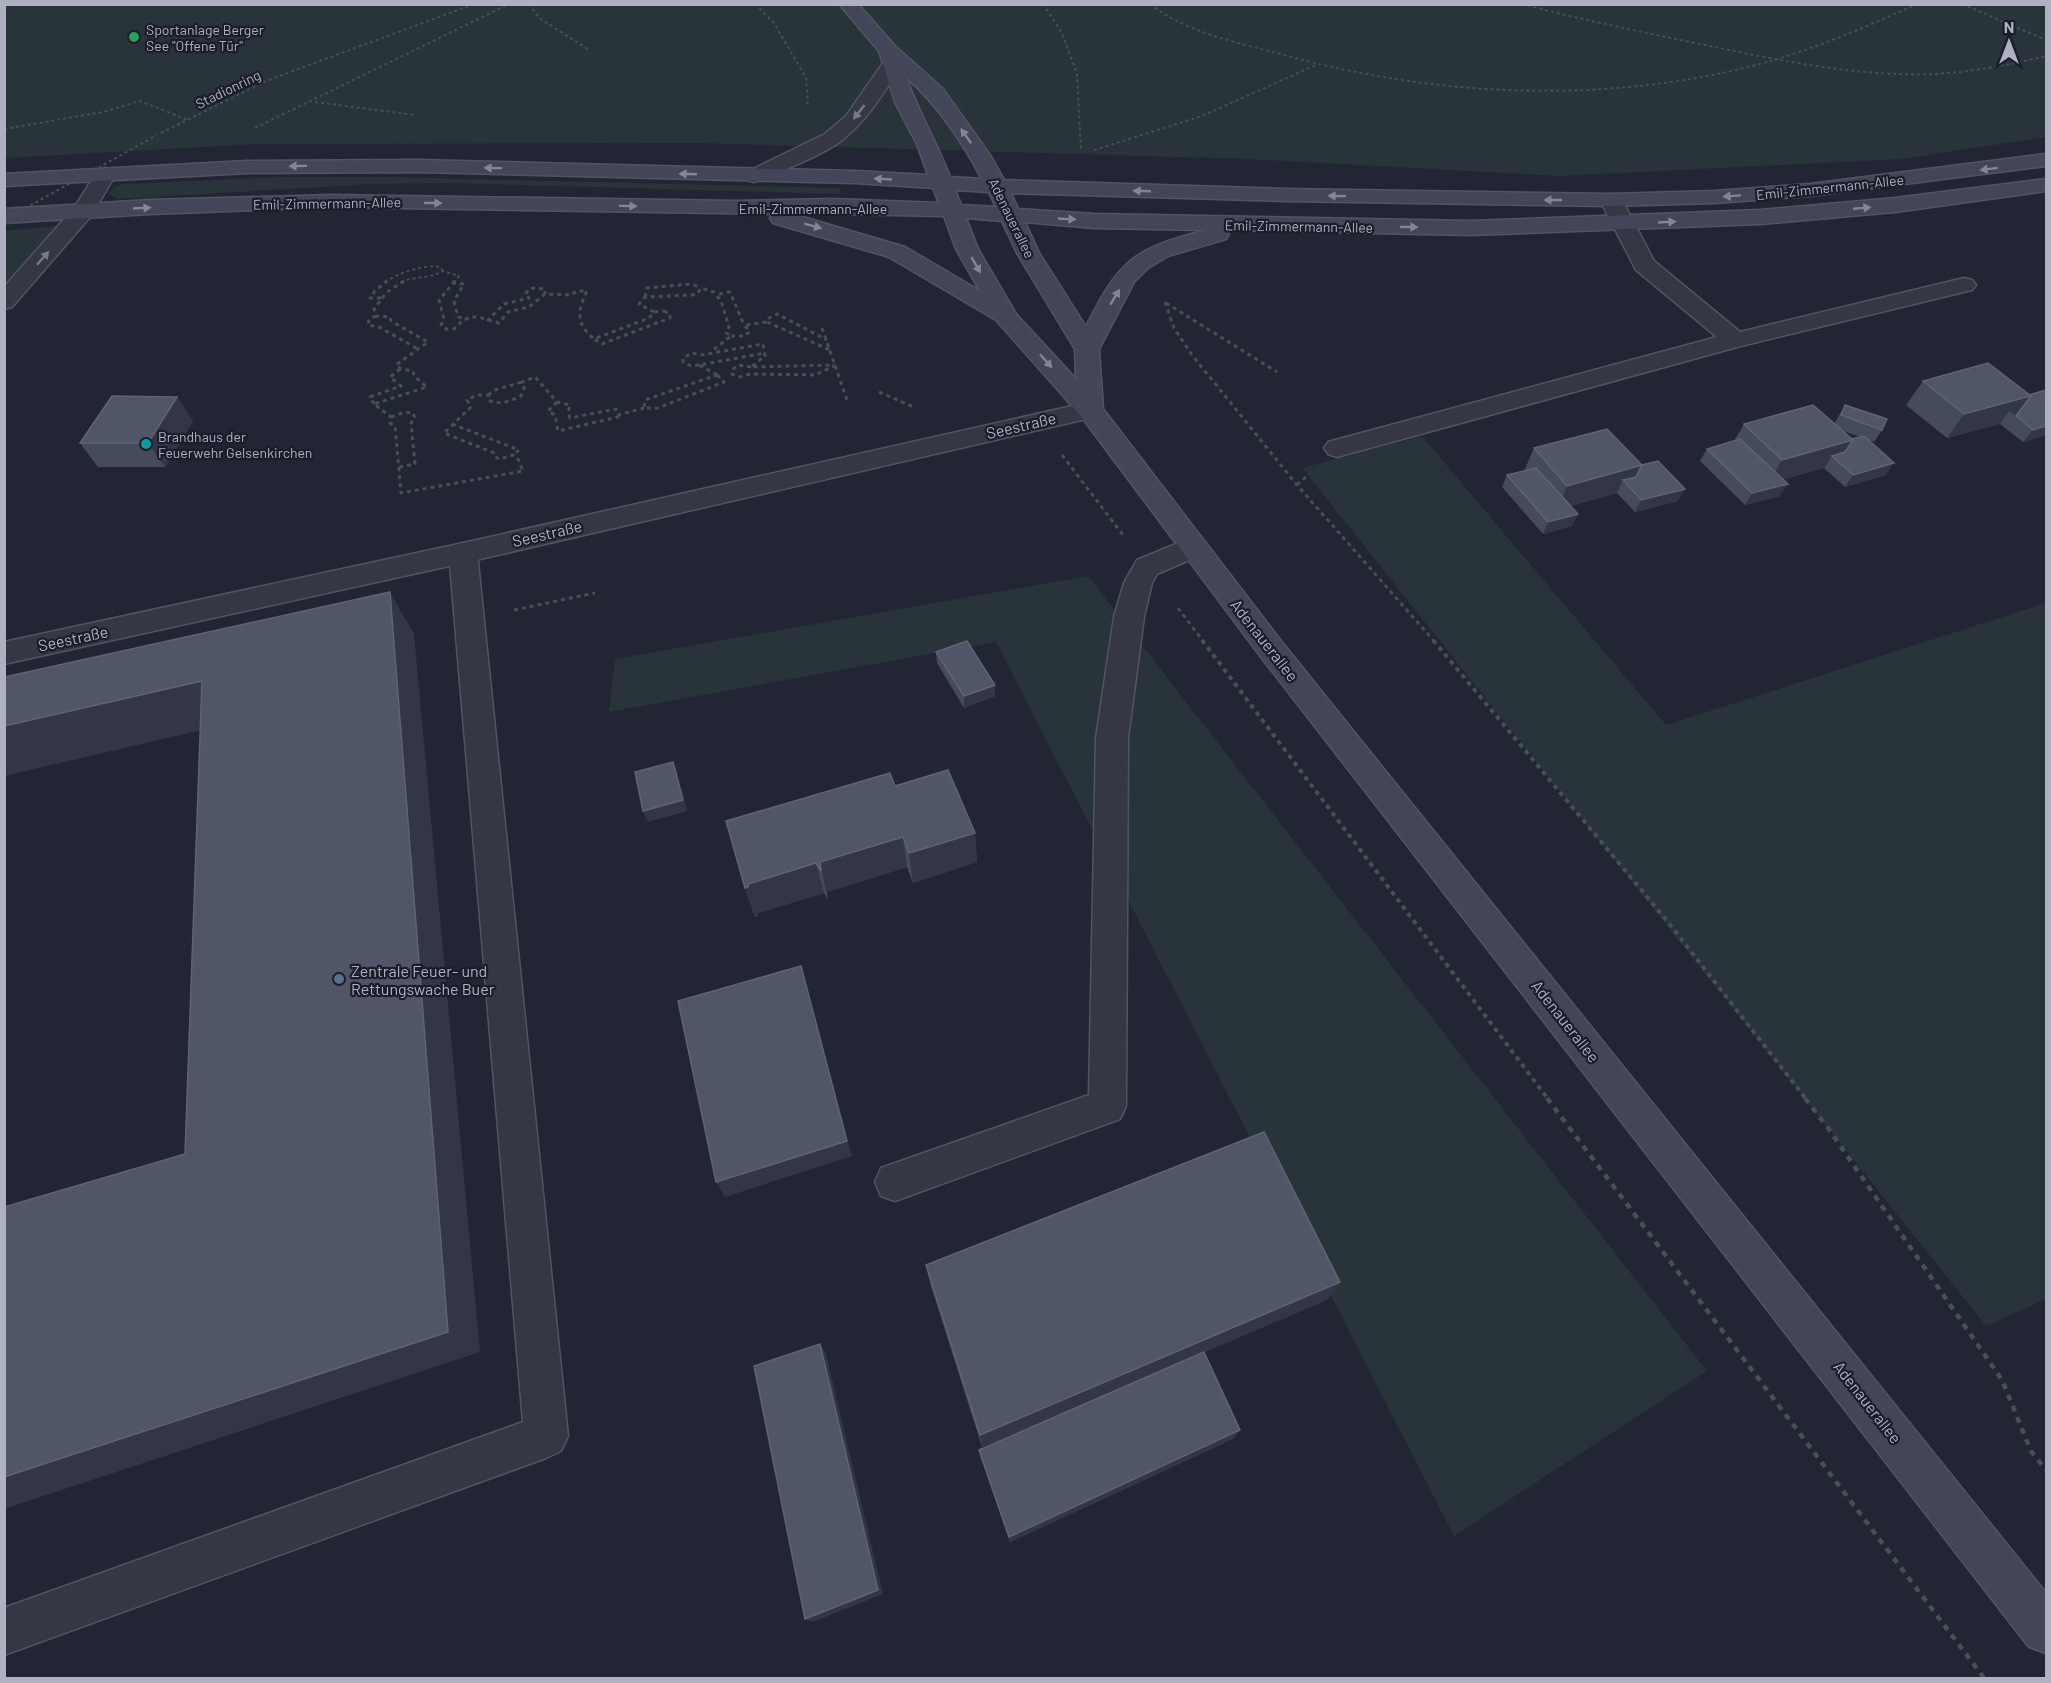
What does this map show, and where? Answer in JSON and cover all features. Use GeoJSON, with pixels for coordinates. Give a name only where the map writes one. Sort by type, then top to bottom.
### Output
{"type":"FeatureCollection","features":[{"type":"Feature","properties":{"kind":"main road","name":"Adenauerallee"},"geometry":{"type":"LineString","coordinates":[[848,4],[890,57],[936,93],[980,155],[1028,253],[1087,349],[1090,410]]}},
{"type":"Feature","properties":{"kind":"main road","name":"Adenauerallee"},"geometry":{"type":"LineString","coordinates":[[890,57],[905,102],[927,144],[966,249],[1006,317],[1090,410],[1271,649],[2046,1630]]}},
{"type":"Feature","properties":{"kind":"main road","name":"Emil-Zimmermann-Allee"},"geometry":{"type":"LineString","coordinates":[[4,180],[320,165],[855,177],[997,186],[1286,195],[1611,200],[1715,197],[1810,190],[2046,160]]}},
{"type":"Feature","properties":{"kind":"main road","name":"Emil-Zimmermann-Allee"},"geometry":{"type":"LineString","coordinates":[[4,218],[83,211],[332,201],[735,208],[832,206],[1106,221],[1471,228],[1760,217],[1884,206],[2046,185]]}},
{"type":"Feature","properties":{"kind":"main road"},"geometry":{"type":"LineString","coordinates":[[735,208],[829,231],[897,252],[1006,317]]}},
{"type":"Feature","properties":{"kind":"main road"},"geometry":{"type":"LineString","coordinates":[[1087,349],[1131,271],[1152,257],[1185,242],[1215,234],[1275,225]]}},
{"type":"Feature","properties":{"kind":"street"},"geometry":{"type":"LineString","coordinates":[[754,176],[832,138],[853,120],[872,96],[890,57]]}},
{"type":"Feature","properties":{"kind":"street"},"geometry":{"type":"LineString","coordinates":[[4,302],[83,211],[105,174]]}},
{"type":"Feature","properties":{"kind":"street"},"geometry":{"type":"LineString","coordinates":[[1611,200],[1644,265],[1735,340]]}},
{"type":"Feature","properties":{"kind":"street"},"geometry":{"type":"LineString","coordinates":[[1337,448],[1735,340],[1964,285]]}},
{"type":"Feature","properties":{"kind":"street","name":"Seestraße"},"geometry":{"type":"LineString","coordinates":[[4,653],[463,553],[1090,410]]}},
{"type":"Feature","properties":{"kind":"street"},"geometry":{"type":"LineString","coordinates":[[895,1182],[1107,1106],[1112,738],[1129,616],[1138,583],[1147,567],[1193,547]]}},
{"type":"Feature","properties":{"kind":"street"},"geometry":{"type":"LineString","coordinates":[[4,1632],[546,1436],[463,553]]}},
{"type":"Feature","properties":{"kind":"path","name":"Stadionring"},"geometry":{"type":"LineString","coordinates":[[4,218],[157,135],[266,81],[474,4]]}},
{"type":"Feature","properties":{"kind":"path"},"geometry":{"type":"LineString","coordinates":[[254,129],[314,102],[509,4]]}},
{"type":"Feature","properties":{"kind":"path"},"geometry":{"type":"LineString","coordinates":[[529,4],[539,18],[588,49]]}},
{"type":"Feature","properties":{"kind":"path"},"geometry":{"type":"LineString","coordinates":[[755,4],[774,23],[806,78],[808,110]]}},
{"type":"Feature","properties":{"kind":"path"},"geometry":{"type":"LineString","coordinates":[[1043,4],[1062,33],[1077,74],[1081,154]]}},
{"type":"Feature","properties":{"kind":"path"},"geometry":{"type":"LineString","coordinates":[[1150,4],[1158,11],[1184,24],[1316,65],[1405,83],[1532,91],[1644,85],[1778,59],[1820,48],[1917,4]]}},
{"type":"Feature","properties":{"kind":"path"},"geometry":{"type":"LineString","coordinates":[[1522,4],[1636,31],[1778,59],[1874,72],[1917,74],[1962,72],[2005,66],[2046,56]]}},
{"type":"Feature","properties":{"kind":"path"},"geometry":{"type":"LineString","coordinates":[[1962,4],[2046,40]]}},
{"type":"Feature","properties":{"kind":"path"},"geometry":{"type":"LineString","coordinates":[[1092,150],[1202,116],[1316,65]]}},
{"type":"Feature","properties":{"kind":"path"},"geometry":{"type":"LineString","coordinates":[[4,129],[103,112],[140,101],[188,120]]}},
{"type":"Feature","properties":{"kind":"path"},"geometry":{"type":"LineString","coordinates":[[314,102],[416,115]]}},
{"type":"Feature","properties":{"kind":"path"},"geometry":{"type":"LineString","coordinates":[[381,298],[370,298],[373,292],[388,281],[404,274],[434,266],[440,267],[459,276],[439,300],[444,319],[441,325],[446,329],[454,329],[464,318]]}},
{"type":"Feature","properties":{"kind":"path"},"geometry":{"type":"LineString","coordinates":[[376,316],[374,309],[381,298],[409,279],[435,277],[443,270]]}},
{"type":"Feature","properties":{"kind":"path"},"geometry":{"type":"LineString","coordinates":[[452,283],[464,284],[454,300],[458,317],[476,316],[499,323],[508,312],[529,307],[545,294],[572,295],[576,291],[587,291],[580,305],[579,319],[582,330],[602,344],[670,318],[670,314],[664,311],[654,312],[639,304],[645,297],[647,288],[691,284],[714,290],[719,294],[729,327],[726,333],[731,336],[745,336],[750,331],[744,325],[730,292],[719,294]]}},
{"type":"Feature","properties":{"kind":"path"},"geometry":{"type":"LineString","coordinates":[[487,321],[504,304],[529,298],[525,294],[531,288],[539,286],[545,289],[545,294]]}},
{"type":"Feature","properties":{"kind":"path"},"geometry":{"type":"LineString","coordinates":[[645,297],[692,295],[697,294],[701,288]]}},
{"type":"Feature","properties":{"kind":"path"},"geometry":{"type":"LineString","coordinates":[[1277,372],[1165,302],[1174,328],[1192,356],[1297,485],[1475,688],[1668,922],[1828,1128],[2002,1380],[2031,1451],[2046,1470]]}},
{"type":"Feature","properties":{"kind":"path"},"geometry":{"type":"LineString","coordinates":[[593,339],[649,318],[654,312]]}},
{"type":"Feature","properties":{"kind":"path"},"geometry":{"type":"LineString","coordinates":[[767,322],[769,318],[777,314],[827,340]]}},
{"type":"Feature","properties":{"kind":"path"},"geometry":{"type":"LineString","coordinates":[[401,369],[396,365],[400,360],[418,349],[428,342],[391,321],[390,317],[376,316],[369,319],[368,325],[379,327],[418,349]]}},
{"type":"Feature","properties":{"kind":"path"},"geometry":{"type":"LineString","coordinates":[[744,325],[767,322],[830,350]]}},
{"type":"Feature","properties":{"kind":"path"},"geometry":{"type":"LineString","coordinates":[[822,328],[847,399]]}},
{"type":"Feature","properties":{"kind":"path"},"geometry":{"type":"LineString","coordinates":[[710,353],[731,336]]}},
{"type":"Feature","properties":{"kind":"path"},"geometry":{"type":"LineString","coordinates":[[557,402],[548,411],[555,415],[558,431],[618,417],[618,415],[644,408],[659,409],[664,404],[724,382],[717,375],[699,365],[683,362],[683,358],[688,354],[710,353],[763,344],[765,356],[751,367]]}},
{"type":"Feature","properties":{"kind":"path"},"geometry":{"type":"LineString","coordinates":[[699,365],[765,353]]}},
{"type":"Feature","properties":{"kind":"path"},"geometry":{"type":"LineString","coordinates":[[738,365],[751,367],[835,365],[815,375],[739,377],[732,374],[732,370],[738,365]]}},
{"type":"Feature","properties":{"kind":"path"},"geometry":{"type":"LineString","coordinates":[[374,404],[427,387],[414,376],[413,371],[396,370],[390,377],[401,386],[370,397],[374,404],[391,417]]}},
{"type":"Feature","properties":{"kind":"path"},"geometry":{"type":"LineString","coordinates":[[644,408],[645,399],[659,397],[717,375]]}},
{"type":"Feature","properties":{"kind":"path"},"geometry":{"type":"LineString","coordinates":[[452,424],[502,445],[515,447],[519,450],[513,455],[500,459],[495,457],[494,453],[444,433],[452,424],[471,407],[467,400],[472,396],[488,395],[495,390],[535,377],[557,402],[570,405],[568,412],[570,418],[616,409],[618,415]]}},
{"type":"Feature","properties":{"kind":"path"},"geometry":{"type":"LineString","coordinates":[[488,395],[488,400],[493,403],[512,401],[521,396],[525,386],[522,382]]}},
{"type":"Feature","properties":{"kind":"path"},"geometry":{"type":"LineString","coordinates":[[391,417],[405,412],[413,413],[415,418],[411,423],[415,464],[399,467]]}},
{"type":"Feature","properties":{"kind":"path"},"geometry":{"type":"LineString","coordinates":[[391,417],[390,423],[395,426],[401,493],[523,471],[518,459],[513,455]]}},
{"type":"Feature","properties":{"kind":"path"},"geometry":{"type":"LineString","coordinates":[[1037,422],[1984,1678]]}},
{"type":"Feature","properties":{"kind":"path"},"geometry":{"type":"LineString","coordinates":[[470,620],[595,593]]}},
{"type":"Feature","properties":{"kind":"shaded area"},"geometry":{"type":"Polygon","coordinates":[[[4,5],[2046,5],[2046,137],[1902,159],[1561,176],[1246,159],[696,143],[257,144],[5,158],[4,5]]]}},
{"type":"Feature","properties":{"kind":"shaded area"},"geometry":{"type":"Polygon","coordinates":[[[276,177],[388,177],[839,188],[841,194],[447,183],[373,184],[118,199],[109,194],[114,187],[123,184],[276,177]]]}},
{"type":"Feature","properties":{"kind":"shaded area"},"geometry":{"type":"Polygon","coordinates":[[[67,225],[5,296],[5,231],[67,225]]]}},
{"type":"Feature","properties":{"kind":"shaded area"},"geometry":{"type":"Polygon","coordinates":[[[1422,436],[1666,725],[2046,603],[2046,1299],[1986,1326],[1302,468],[1422,436]]]}},
{"type":"Feature","properties":{"kind":"shaded area"},"geometry":{"type":"Polygon","coordinates":[[[1088,576],[1707,1371],[1454,1536],[996,642],[609,712],[615,659],[1088,576]]]}},
{"type":"Feature","properties":{"kind":"building"},"geometry":{"type":"Polygon","coordinates":[[[1988,363],[2031,396],[1964,414],[1923,381],[1988,363]]]}},
{"type":"Feature","properties":{"kind":"building"},"geometry":{"type":"Polygon","coordinates":[[[2046,390],[2046,426],[2033,430],[2016,416],[2031,396],[2029,395],[2046,390]]]}},
{"type":"Feature","properties":{"kind":"building"},"geometry":{"type":"Polygon","coordinates":[[[112,396],[177,397],[148,443],[80,443],[112,396]]]}},
{"type":"Feature","properties":{"kind":"building"},"geometry":{"type":"Polygon","coordinates":[[[1813,405],[1853,440],[1782,460],[1744,424],[1813,405]]]}},
{"type":"Feature","properties":{"kind":"building"},"geometry":{"type":"Polygon","coordinates":[[[1845,405],[1887,419],[1882,430],[1841,415],[1845,405]]]}},
{"type":"Feature","properties":{"kind":"building"},"geometry":{"type":"Polygon","coordinates":[[[1607,429],[1642,465],[1567,486],[1534,448],[1607,429]]]}},
{"type":"Feature","properties":{"kind":"building"},"geometry":{"type":"Polygon","coordinates":[[[1864,436],[1894,463],[1853,475],[1832,456],[1845,452],[1853,440],[1851,439],[1864,436]]]}},
{"type":"Feature","properties":{"kind":"building"},"geometry":{"type":"Polygon","coordinates":[[[1740,439],[1788,484],[1752,493],[1707,449],[1740,439]]]}},
{"type":"Feature","properties":{"kind":"building"},"geometry":{"type":"Polygon","coordinates":[[[1658,461],[1685,489],[1641,500],[1623,480],[1636,477],[1642,465],[1658,461]]]}},
{"type":"Feature","properties":{"kind":"building"},"geometry":{"type":"Polygon","coordinates":[[[1536,468],[1578,514],[1548,522],[1507,475],[1536,468]]]}},
{"type":"Feature","properties":{"kind":"building","name":"Zentrale Feuer- und Rettungswache Buer"},"geometry":{"type":"Polygon","coordinates":[[[390,592],[448,1332],[4,1477],[4,1207],[185,1154],[202,681],[4,726],[4,677],[390,592]]]}},
{"type":"Feature","properties":{"kind":"building"},"geometry":{"type":"Polygon","coordinates":[[[967,641],[995,685],[964,696],[936,652],[967,641]]]}},
{"type":"Feature","properties":{"kind":"building"},"geometry":{"type":"Polygon","coordinates":[[[673,762],[683,800],[643,811],[635,772],[673,762]]]}},
{"type":"Feature","properties":{"kind":"building"},"geometry":{"type":"Polygon","coordinates":[[[948,770],[975,833],[909,853],[903,837],[820,862],[821,871],[816,863],[748,884],[745,888],[726,821],[890,773],[895,786],[948,770]]]}},
{"type":"Feature","properties":{"kind":"building"},"geometry":{"type":"Polygon","coordinates":[[[801,966],[847,1141],[716,1182],[678,1001],[801,966]]]}},
{"type":"Feature","properties":{"kind":"building"},"geometry":{"type":"Polygon","coordinates":[[[1264,1132],[1340,1282],[980,1435],[926,1265],[1264,1132]]]}},
{"type":"Feature","properties":{"kind":"building"},"geometry":{"type":"Polygon","coordinates":[[[820,1344],[878,1590],[805,1619],[754,1366],[820,1344]]]}},
{"type":"Feature","properties":{"kind":"building"},"geometry":{"type":"Polygon","coordinates":[[[1204,1352],[1240,1430],[1009,1537],[979,1450],[1204,1352]]]}},
{"type":"Feature","properties":{"kind":"place","name":"Sportanlage Berger See \"Offene Tür\""},"geometry":{"type":"Point","coordinates":[134,37]}},
{"type":"Feature","properties":{"kind":"place","name":"Brandhaus der Feuerwehr Gelsenkirchen"},"geometry":{"type":"Point","coordinates":[146,444]}},
{"type":"Feature","properties":{"kind":"place","name":"Zentrale Feuer- und Rettungswache Buer"},"geometry":{"type":"Point","coordinates":[339,979]}}]}
